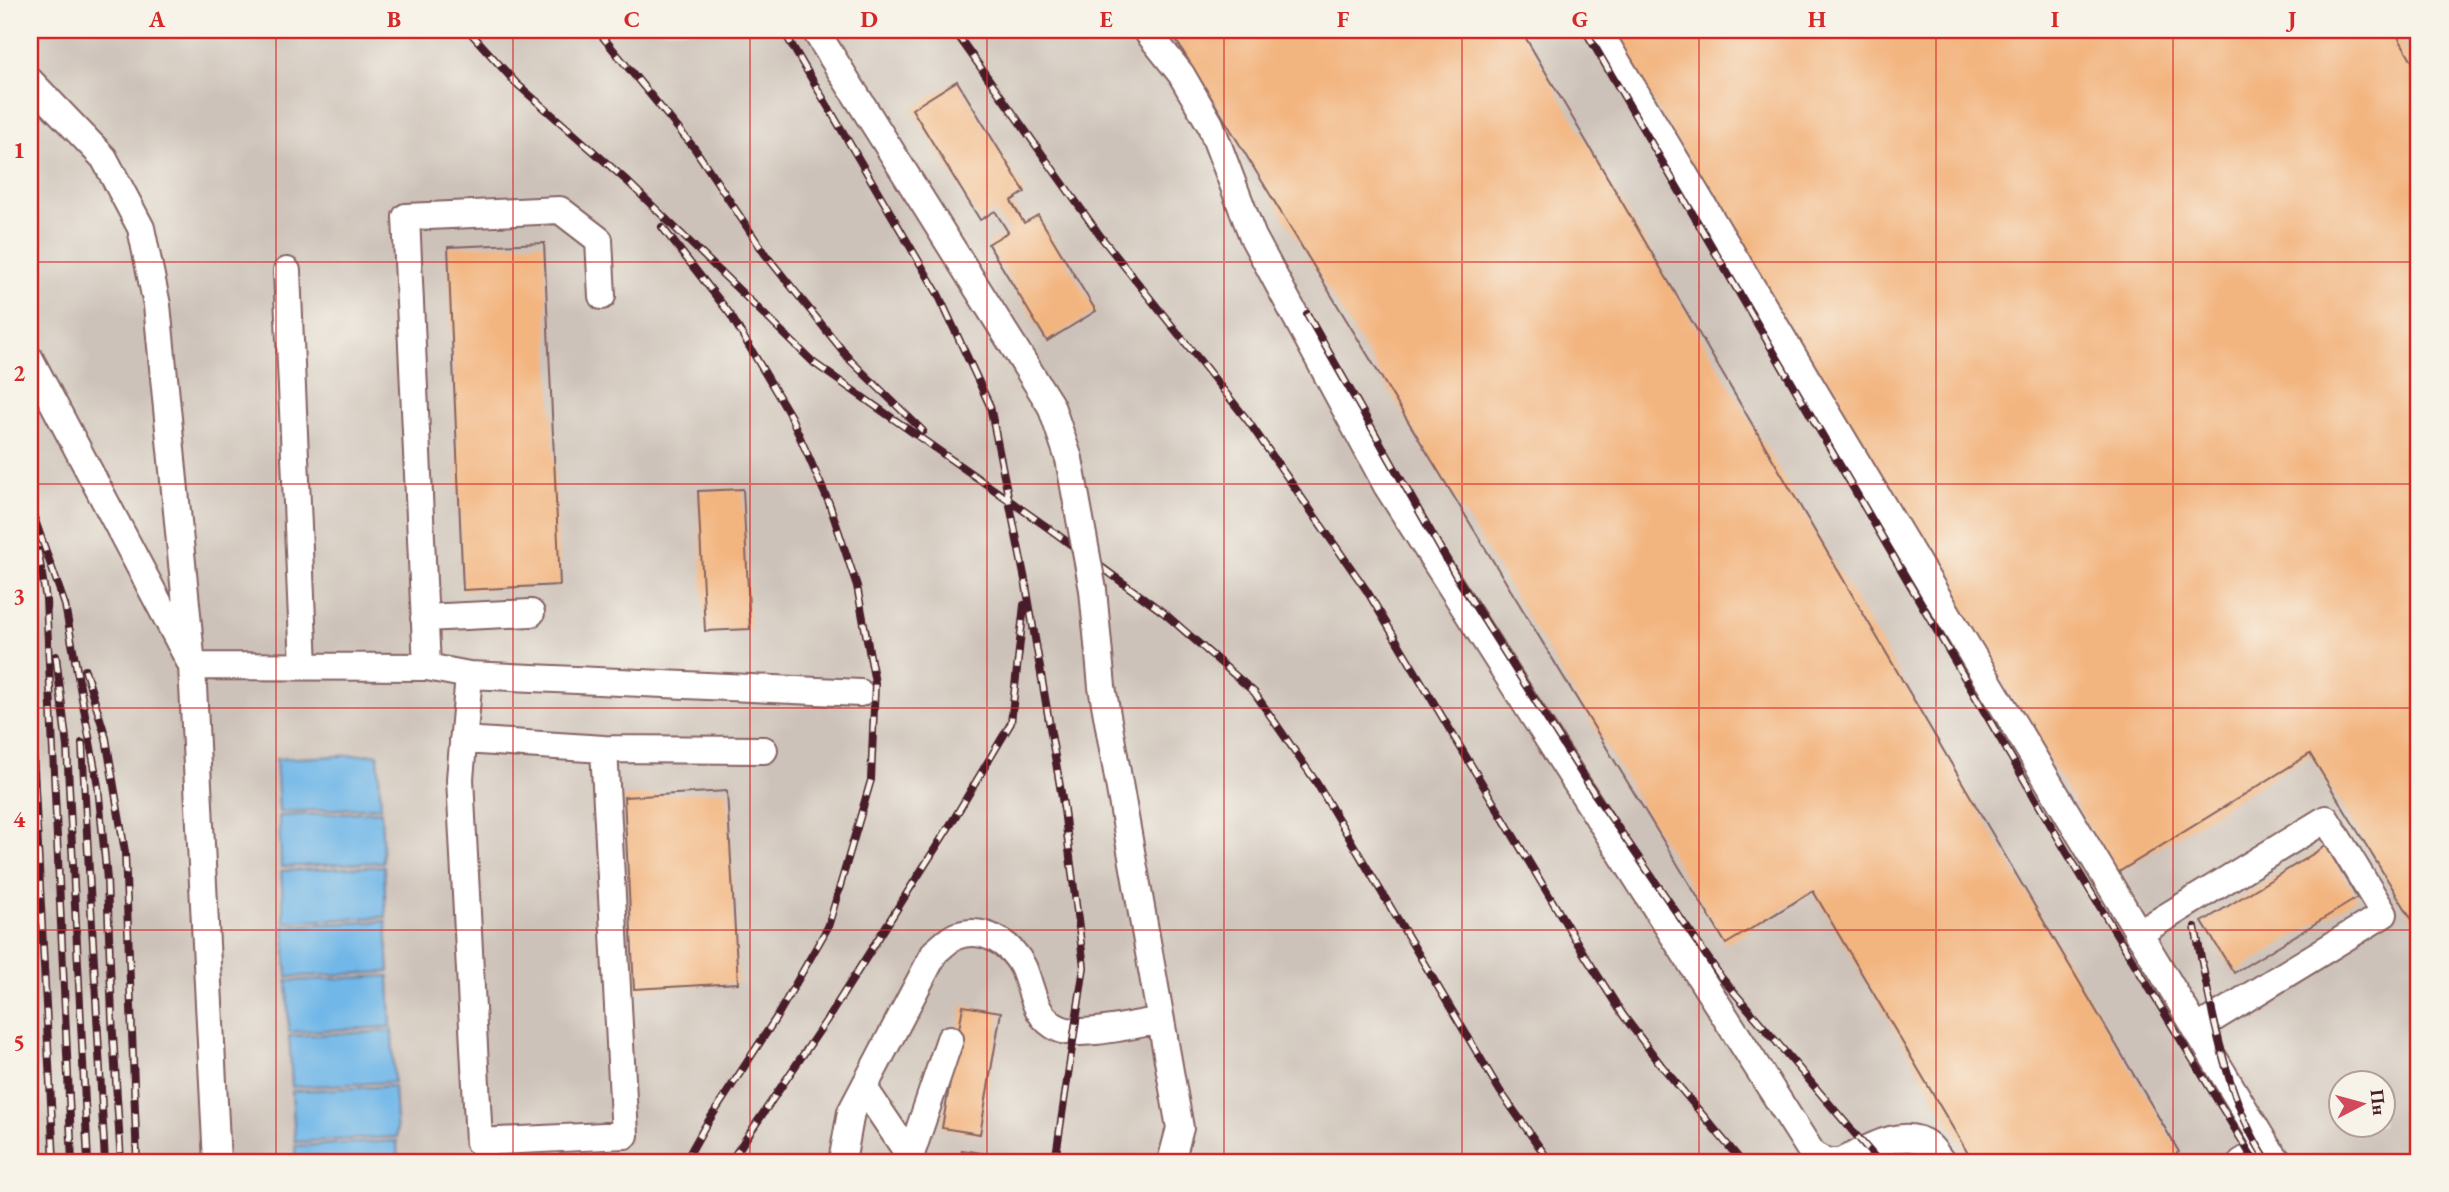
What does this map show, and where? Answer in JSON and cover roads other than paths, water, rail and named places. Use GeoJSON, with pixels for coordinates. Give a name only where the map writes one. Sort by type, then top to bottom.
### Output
{"type":"FeatureCollection","features":[{"type":"Feature","properties":{"kind":"lane"},"geometry":{"type":"LineString","coordinates":[[815,30],[1051,406],[1069,459],[1093,590],[1102,687],[1180,1128],[1171,1162]]}},
{"type":"Feature","properties":{"kind":"lane"},"geometry":{"type":"LineString","coordinates":[[1146,30],[1181,74],[1210,124],[1253,236],[1387,486],[1812,1153],[1825,1162]]}},
{"type":"Feature","properties":{"kind":"lane"},"geometry":{"type":"LineString","coordinates":[[1598,30],[2273,1155],[2242,1162]]}},
{"type":"Feature","properties":{"kind":"lane"},"geometry":{"type":"LineString","coordinates":[[30,81],[104,158],[141,228],[157,305],[192,666],[217,1162]]}},
{"type":"Feature","properties":{"kind":"lane"},"geometry":{"type":"LineString","coordinates":[[426,667],[406,216],[560,210],[599,240],[602,296]]}},
{"type":"Feature","properties":{"kind":"lane"},"geometry":{"type":"LineString","coordinates":[[287,271],[304,666]]}},
{"type":"Feature","properties":{"kind":"lane"},"geometry":{"type":"LineString","coordinates":[[30,359],[192,666]]}},
{"type":"Feature","properties":{"kind":"lane"},"geometry":{"type":"LineString","coordinates":[[424,618],[531,613]]}},
{"type":"Feature","properties":{"kind":"lane"},"geometry":{"type":"LineString","coordinates":[[192,666],[426,667],[469,675],[860,693]]}},
{"type":"Feature","properties":{"kind":"lane"},"geometry":{"type":"LineString","coordinates":[[469,675],[460,779],[479,1142],[625,1135],[604,749]]}},
{"type":"Feature","properties":{"kind":"lane"},"geometry":{"type":"LineString","coordinates":[[463,740],[604,749],[764,750]]}},
{"type":"Feature","properties":{"kind":"lane"},"geometry":{"type":"LineString","coordinates":[[2138,934],[2326,819],[2384,914],[2196,1029]]}},
{"type":"Feature","properties":{"kind":"lane"},"geometry":{"type":"LineString","coordinates":[[842,1162],[851,1112],[935,952],[956,936],[983,933],[1007,945],[1023,967],[1030,992],[1043,1018],[1059,1029],[1075,1033],[1161,1020]]}},
{"type":"Feature","properties":{"kind":"lane"},"geometry":{"type":"LineString","coordinates":[[912,1160],[950,1039]]}},
{"type":"Feature","properties":{"kind":"lane"},"geometry":{"type":"LineString","coordinates":[[864,1088],[912,1160]]}},
{"type":"Feature","properties":{"kind":"lane"},"geometry":{"type":"LineString","coordinates":[[1833,1162],[1841,1162],[1891,1140],[1913,1137],[1928,1145],[1942,1162]]}},
{"type":"Feature","properties":{"kind":"water"},"geometry":{"type":"Polygon","coordinates":[[[378,754],[381,807],[279,812],[276,759],[378,754]]]}},
{"type":"Feature","properties":{"kind":"water"},"geometry":{"type":"Polygon","coordinates":[[[381,811],[383,862],[281,867],[279,816],[381,811]]]}},
{"type":"Feature","properties":{"kind":"water"},"geometry":{"type":"Polygon","coordinates":[[[384,866],[386,917],[284,922],[281,871],[384,866]]]}},
{"type":"Feature","properties":{"kind":"water"},"geometry":{"type":"Polygon","coordinates":[[[386,921],[389,972],[287,977],[284,926],[386,921]]]}},
{"type":"Feature","properties":{"kind":"water"},"geometry":{"type":"Polygon","coordinates":[[[389,976],[391,1027],[289,1032],[287,981],[389,976]]]}},
{"type":"Feature","properties":{"kind":"water"},"geometry":{"type":"Polygon","coordinates":[[[392,1031],[394,1082],[292,1087],[289,1036],[392,1031]]]}},
{"type":"Feature","properties":{"kind":"water"},"geometry":{"type":"Polygon","coordinates":[[[394,1086],[397,1137],[295,1142],[292,1091],[394,1086]]]}},
{"type":"Feature","properties":{"kind":"water"},"geometry":{"type":"Polygon","coordinates":[[[397,1141],[398,1162],[296,1162],[295,1146],[397,1141]]]}},
{"type":"Feature","properties":{"kind":"railway"},"geometry":{"type":"LineString","coordinates":[[468,30],[516,83],[627,181],[814,363],[1164,613],[1254,692],[1316,782],[1500,1091],[1550,1162]]}},
{"type":"Feature","properties":{"kind":"railway"},"geometry":{"type":"LineString","coordinates":[[597,30],[695,149],[765,254],[851,361],[923,431]]}},
{"type":"Feature","properties":{"kind":"railway"},"geometry":{"type":"LineString","coordinates":[[783,30],[938,294],[990,406],[1026,585],[1064,810],[1084,967],[1055,1162]]}},
{"type":"Feature","properties":{"kind":"railway"},"geometry":{"type":"LineString","coordinates":[[954,30],[1101,237],[1248,421],[1367,591],[1623,1015],[1742,1162]]}},
{"type":"Feature","properties":{"kind":"railway"},"geometry":{"type":"LineString","coordinates":[[1585,30],[2066,851],[2255,1162]]}},
{"type":"Feature","properties":{"kind":"railway"},"geometry":{"type":"LineString","coordinates":[[662,227],[730,314],[791,417],[829,503],[857,586],[875,683],[871,780],[828,927],[776,1018],[704,1128],[685,1162]]}},
{"type":"Feature","properties":{"kind":"railway"},"geometry":{"type":"LineString","coordinates":[[1307,314],[1456,576],[1594,793],[1721,977],[1879,1162]]}},
{"type":"Feature","properties":{"kind":"railway"},"geometry":{"type":"LineString","coordinates":[[30,506],[65,605],[98,786],[107,880],[121,1162]]}},
{"type":"Feature","properties":{"kind":"railway"},"geometry":{"type":"LineString","coordinates":[[38,551],[46,599],[72,1162]]}},
{"type":"Feature","properties":{"kind":"railway"},"geometry":{"type":"LineString","coordinates":[[730,1162],[828,1018],[1011,723],[1024,605]]}},
{"type":"Feature","properties":{"kind":"railway"},"geometry":{"type":"LineString","coordinates":[[56,656],[67,747],[88,1162]]}},
{"type":"Feature","properties":{"kind":"railway"},"geometry":{"type":"LineString","coordinates":[[85,670],[106,738],[125,852],[137,1162]]}},
{"type":"Feature","properties":{"kind":"railway"},"geometry":{"type":"LineString","coordinates":[[30,690],[54,1162]]}},
{"type":"Feature","properties":{"kind":"railway"},"geometry":{"type":"LineString","coordinates":[[82,743],[105,1162]]}},
{"type":"Feature","properties":{"kind":"railway"},"geometry":{"type":"LineString","coordinates":[[2195,927],[2213,1018],[2230,1080],[2253,1137],[2268,1162]]}}]}
